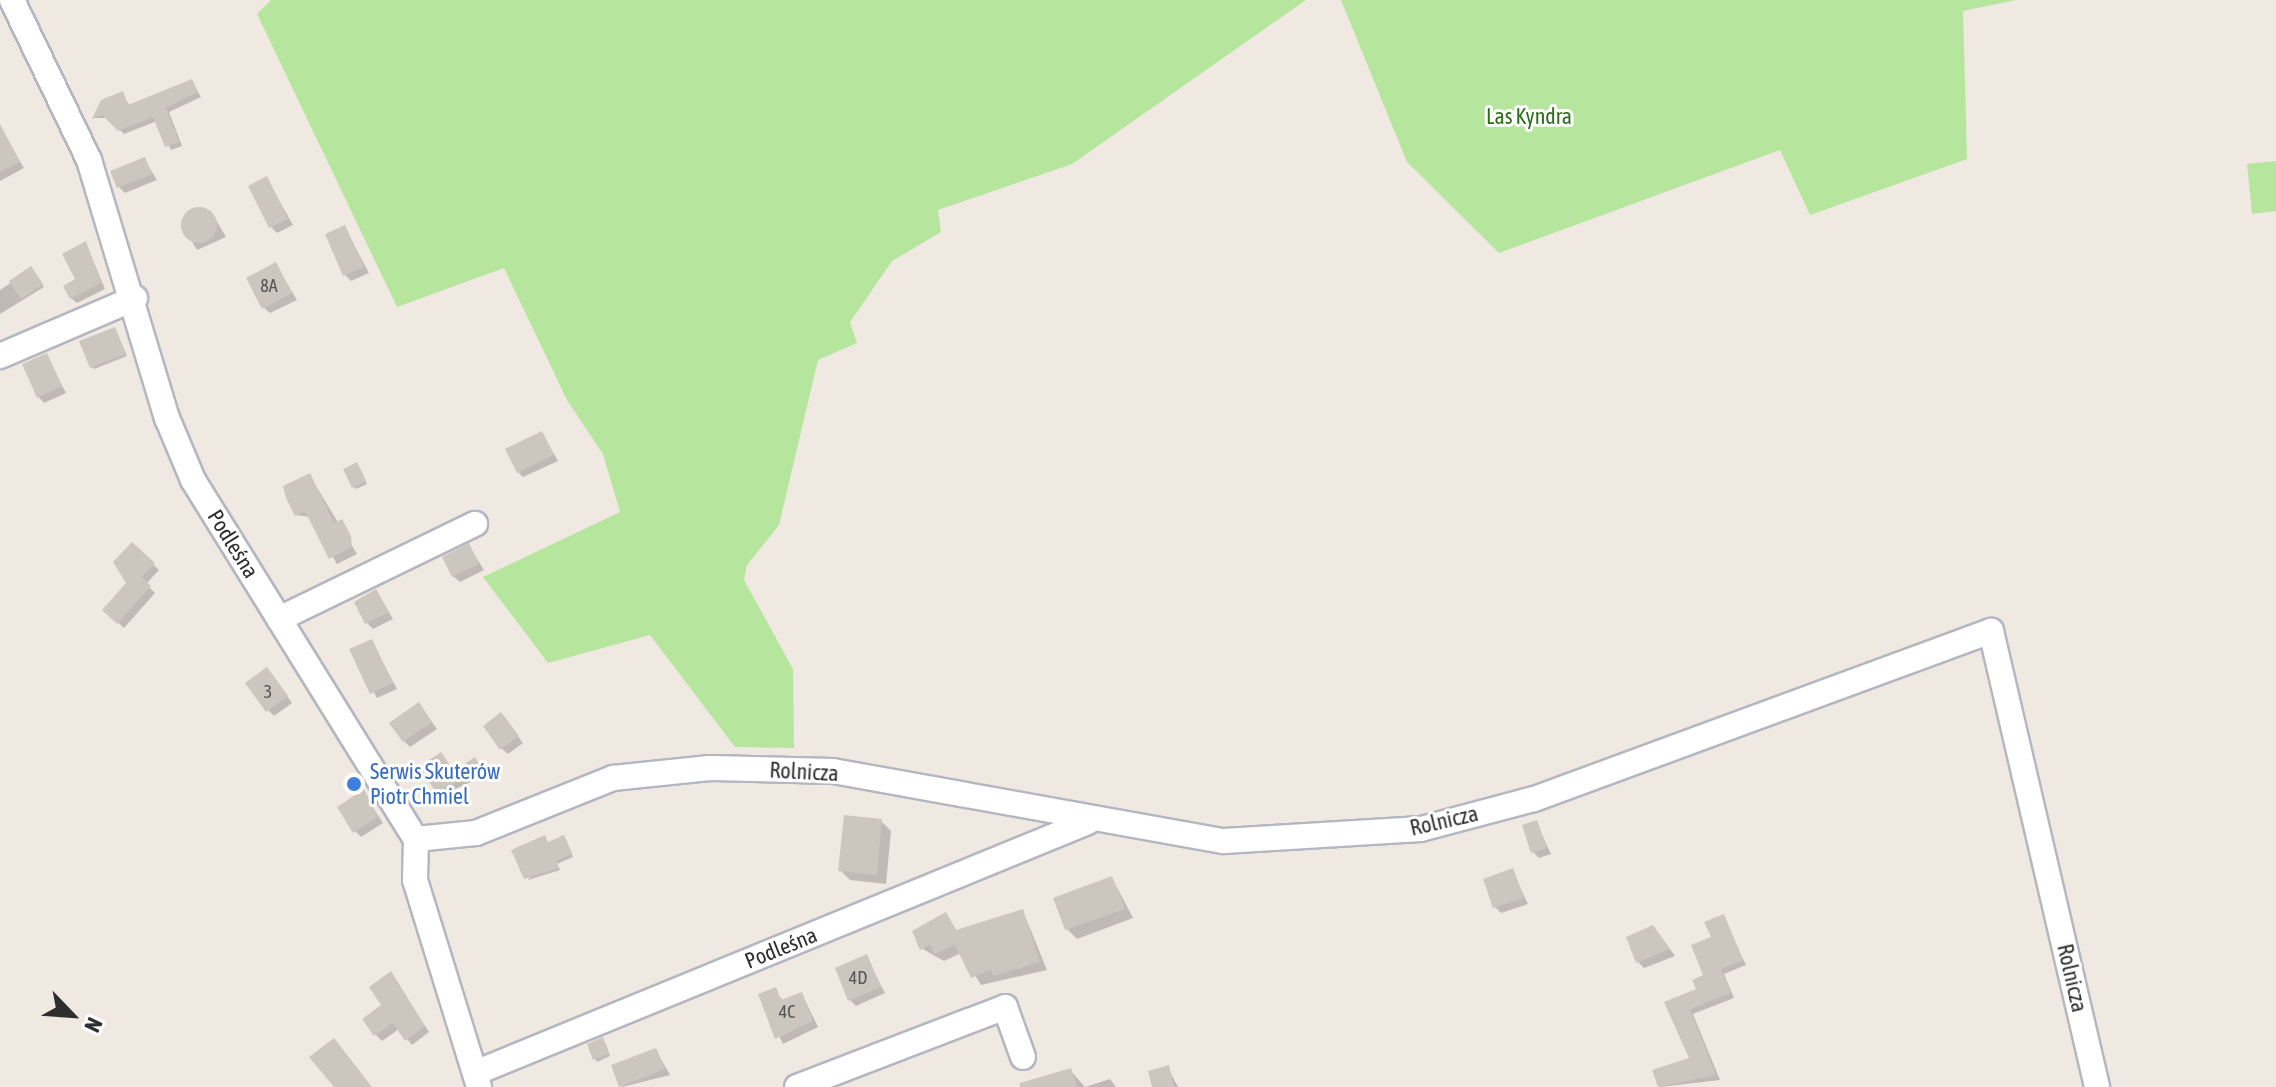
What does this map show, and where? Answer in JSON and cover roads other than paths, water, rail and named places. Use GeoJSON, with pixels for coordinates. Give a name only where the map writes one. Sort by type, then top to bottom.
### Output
{"type":"FeatureCollection","features":[{"type":"Feature","properties":{"kind":"street","name":"Podleśna"},"geometry":{"type":"LineString","coordinates":[[12,0],[89,160],[135,298],[167,418],[193,480],[416,839],[415,880],[477,1080],[1088,822]]}},
{"type":"Feature","properties":{"kind":"street"},"geometry":{"type":"LineString","coordinates":[[0,356],[135,298]]}},
{"type":"Feature","properties":{"kind":"street"},"geometry":{"type":"LineString","coordinates":[[279,619],[475,524]]}},
{"type":"Feature","properties":{"kind":"street","name":"Rolnicza"},"geometry":{"type":"LineString","coordinates":[[416,839],[476,833],[613,778],[661,768],[833,771],[1088,822],[1224,841],[1421,829],[1534,799],[1991,631],[2097,1087]]}},
{"type":"Feature","properties":{"kind":"street"},"geometry":{"type":"LineString","coordinates":[[797,1087],[1005,1007],[1023,1057]]}},
{"type":"Feature","properties":{"kind":"place","name":"Serwis Skuterów Piotr Chmiel"},"geometry":{"type":"Point","coordinates":[354,784]}},
{"type":"Feature","properties":{"kind":"park label","name":"Las Kyndra"},"geometry":{"type":"Point","coordinates":[1529,117]}}]}
